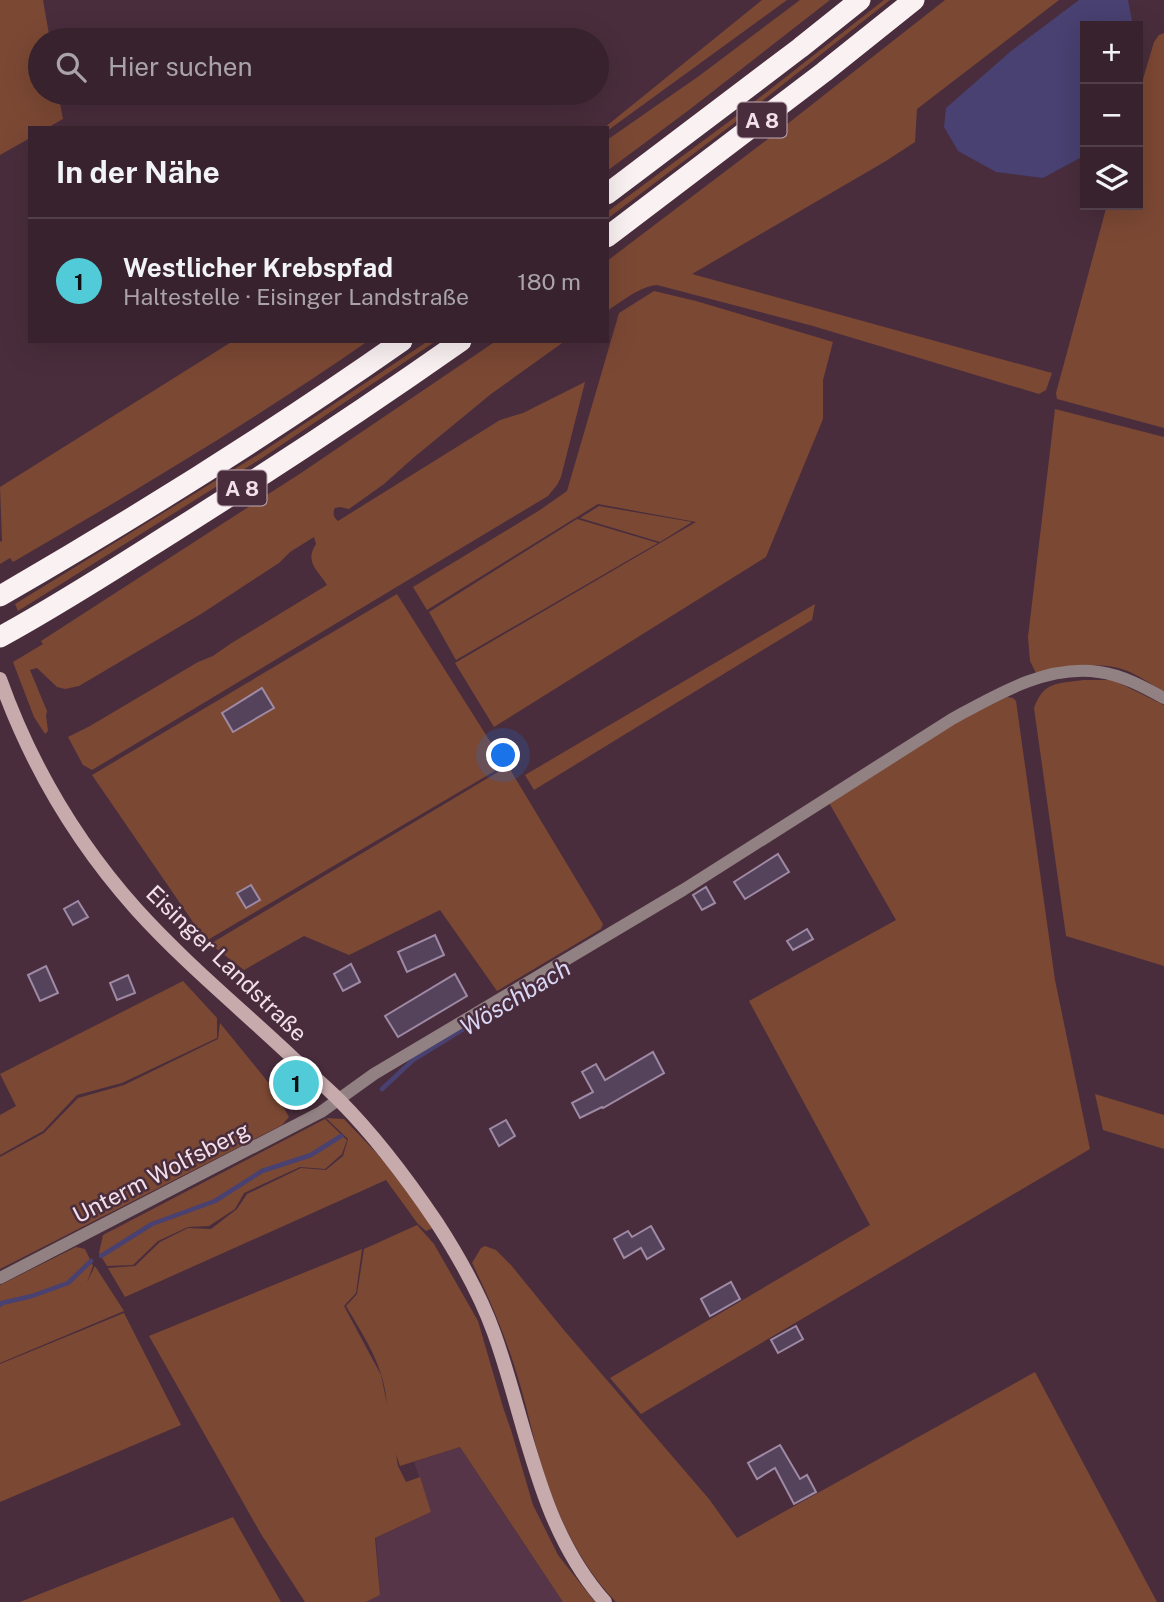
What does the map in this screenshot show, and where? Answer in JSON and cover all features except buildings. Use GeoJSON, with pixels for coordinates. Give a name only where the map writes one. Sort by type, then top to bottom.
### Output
{"type":"FeatureCollection","features":[{"type":"Feature","properties":{"kind":"highway","name":"A 8"},"geometry":{"type":"LineString","coordinates":[[609,192],[860,0]]}},
{"type":"Feature","properties":{"kind":"highway","name":"A 8"},"geometry":{"type":"LineString","coordinates":[[609,235],[914,0]]}},
{"type":"Feature","properties":{"kind":"highway","name":"A 8"},"geometry":{"type":"LineString","coordinates":[[4,594],[181,487],[399,343]]}},
{"type":"Feature","properties":{"kind":"highway","name":"A 8"},"geometry":{"type":"LineString","coordinates":[[9,632],[291,457],[458,343]]}},
{"type":"Feature","properties":{"kind":"main road","name":"Eisinger Landstraße"},"geometry":{"type":"LineString","coordinates":[[0,678],[45,780],[78,834],[116,885],[186,960],[339,1100],[404,1177],[460,1261],[494,1332],[532,1462],[550,1513],[574,1559],[605,1602]]}},
{"type":"Feature","properties":{"kind":"street","name":"Unterm Wolfsberg"},"geometry":{"type":"LineString","coordinates":[[0,1278],[321,1112],[374,1074],[683,890],[952,719],[988,699],[1047,675],[1087,671],[1121,678],[1164,698]]}},
{"type":"Feature","properties":{"kind":"shaded area"},"geometry":{"type":"Polygon","coordinates":[[[0,0],[43,0],[48,28],[28,28],[28,105],[60,105],[63,119],[51,126],[28,126],[28,139],[0,155],[0,0]]]}},
{"type":"Feature","properties":{"kind":"shaded area"},"geometry":{"type":"Polygon","coordinates":[[[762,0],[787,0],[609,130],[606,126],[762,0]]]}},
{"type":"Feature","properties":{"kind":"shaded area"},"geometry":{"type":"Polygon","coordinates":[[[800,0],[830,0],[609,170],[609,139],[699,76],[800,0]]]}},
{"type":"Feature","properties":{"kind":"shaded area"},"geometry":{"type":"Polygon","coordinates":[[[884,0],[890,0],[609,217],[609,211],[731,120],[884,0]]]}},
{"type":"Feature","properties":{"kind":"shaded area"},"geometry":{"type":"Polygon","coordinates":[[[945,0],[1059,0],[917,109],[915,142],[692,274],[1052,373],[1046,390],[1039,394],[813,326],[657,285],[637,291],[609,310],[609,259],[945,0]]]}},
{"type":"Feature","properties":{"kind":"shaded area"},"geometry":{"type":"Polygon","coordinates":[[[1079,0],[1128,0],[1132,21],[1080,21],[1080,158],[1043,178],[996,172],[958,151],[944,127],[946,108],[1011,51],[1079,0]]]}},
{"type":"Feature","properties":{"kind":"shaded area"},"geometry":{"type":"Polygon","coordinates":[[[1164,33],[1164,428],[1057,399],[1056,393],[1106,210],[1143,210],[1143,79],[1154,42],[1164,33]]]}},
{"type":"Feature","properties":{"kind":"shaded area"},"geometry":{"type":"Polygon","coordinates":[[[654,291],[833,342],[823,380],[823,419],[766,557],[494,727],[455,663],[696,522],[598,504],[427,610],[413,587],[567,491],[619,313],[654,291]]]}},
{"type":"Feature","properties":{"kind":"shaded area"},"geometry":{"type":"Polygon","coordinates":[[[230,343],[365,343],[237,428],[148,482],[13,562],[10,558],[0,564],[0,487],[230,343]]]}},
{"type":"Feature","properties":{"kind":"shaded area"},"geometry":{"type":"Polygon","coordinates":[[[425,343],[433,343],[262,458],[18,611],[15,604],[259,454],[425,343]]]}},
{"type":"Feature","properties":{"kind":"shaded area"},"geometry":{"type":"Polygon","coordinates":[[[493,343],[562,343],[491,394],[384,484],[349,509],[335,508],[334,515],[338,521],[500,420],[523,413],[585,382],[561,477],[548,496],[92,770],[83,765],[68,737],[213,656],[327,585],[312,561],[311,556],[316,544],[314,537],[201,614],[79,686],[65,689],[57,687],[37,668],[30,670],[47,711],[48,731],[45,734],[34,717],[13,662],[43,644],[41,641],[301,473],[493,343]]]}},
{"type":"Feature","properties":{"kind":"shaded area"},"geometry":{"type":"Polygon","coordinates":[[[1055,409],[1164,437],[1164,692],[1135,674],[1114,667],[1080,666],[1036,673],[1030,661],[1028,637],[1055,409]]]}},
{"type":"Feature","properties":{"kind":"shaded area"},"geometry":{"type":"Polygon","coordinates":[[[599,506],[692,522],[660,542],[580,518],[599,506]]]}},
{"type":"Feature","properties":{"kind":"shaded area"},"geometry":{"type":"Polygon","coordinates":[[[577,519],[658,543],[456,660],[429,612],[577,519]]]}},
{"type":"Feature","properties":{"kind":"shaded area"},"geometry":{"type":"Polygon","coordinates":[[[397,594],[505,765],[206,941],[92,775],[397,594]]]}},
{"type":"Feature","properties":{"kind":"shaded area"},"geometry":{"type":"Polygon","coordinates":[[[815,604],[812,620],[534,790],[525,775],[815,604]]]}},
{"type":"Feature","properties":{"kind":"shaded area"},"geometry":{"type":"Polygon","coordinates":[[[1083,680],[1113,680],[1164,705],[1164,966],[1066,936],[1034,708],[1042,693],[1052,685],[1083,680]]]}},
{"type":"Feature","properties":{"kind":"shaded area"},"geometry":{"type":"Polygon","coordinates":[[[1007,697],[1016,701],[1055,980],[1090,1149],[641,1414],[610,1378],[870,1225],[749,1001],[896,920],[828,801],[957,722],[1007,697]]]}},
{"type":"Feature","properties":{"kind":"shaded area"},"geometry":{"type":"Polygon","coordinates":[[[508,766],[603,924],[601,929],[497,991],[440,910],[349,955],[304,936],[244,970],[210,944],[508,766]]]}},
{"type":"Feature","properties":{"kind":"shaded area"},"geometry":{"type":"Polygon","coordinates":[[[183,981],[217,1018],[217,1038],[122,1083],[77,1095],[43,1131],[0,1155],[0,1115],[16,1106],[0,1074],[183,981]]]}},
{"type":"Feature","properties":{"kind":"shaded area"},"geometry":{"type":"Polygon","coordinates":[[[220,1023],[272,1087],[289,1117],[282,1125],[0,1269],[0,1157],[44,1133],[78,1098],[124,1085],[218,1039],[220,1023]]]}},
{"type":"Feature","properties":{"kind":"shaded area"},"geometry":{"type":"Polygon","coordinates":[[[1095,1094],[1164,1115],[1164,1149],[1103,1130],[1095,1094]]]}},
{"type":"Feature","properties":{"kind":"shaded area"},"geometry":{"type":"Polygon","coordinates":[[[326,1118],[344,1119],[387,1164],[433,1228],[426,1231],[418,1224],[386,1180],[125,1297],[108,1268],[135,1266],[160,1242],[188,1228],[211,1229],[237,1209],[247,1194],[301,1168],[326,1170],[343,1156],[348,1139],[326,1118]]]}},
{"type":"Feature","properties":{"kind":"shaded area"},"geometry":{"type":"Polygon","coordinates":[[[325,1119],[347,1140],[342,1154],[325,1169],[300,1167],[244,1193],[235,1209],[209,1226],[188,1227],[158,1241],[133,1265],[107,1266],[99,1253],[103,1235],[325,1119]]]}},
{"type":"Feature","properties":{"kind":"shaded area"},"geometry":{"type":"Polygon","coordinates":[[[417,1225],[434,1244],[478,1321],[533,1505],[558,1555],[595,1602],[563,1602],[460,1447],[400,1466],[396,1454],[398,1466],[406,1482],[420,1477],[431,1512],[375,1538],[380,1595],[366,1602],[305,1602],[261,1534],[149,1336],[362,1249],[356,1293],[344,1306],[381,1375],[387,1404],[382,1377],[378,1365],[346,1306],[357,1294],[364,1249],[417,1225]]]}},
{"type":"Feature","properties":{"kind":"shaded area"},"geometry":{"type":"Polygon","coordinates":[[[485,1246],[496,1250],[511,1265],[709,1499],[737,1538],[1035,1372],[1157,1602],[616,1602],[580,1554],[553,1499],[511,1356],[472,1263],[485,1246]]]}},
{"type":"Feature","properties":{"kind":"shaded area"},"geometry":{"type":"Polygon","coordinates":[[[76,1247],[85,1249],[93,1266],[87,1282],[95,1266],[124,1311],[0,1363],[0,1285],[76,1247]]]}},
{"type":"Feature","properties":{"kind":"shaded area"},"geometry":{"type":"Polygon","coordinates":[[[124,1313],[181,1425],[0,1502],[0,1364],[124,1313]]]}},
{"type":"Feature","properties":{"kind":"shaded area"},"geometry":{"type":"Polygon","coordinates":[[[460,1447],[563,1602],[366,1602],[380,1595],[376,1538],[431,1512],[414,1462],[460,1447]]]}},
{"type":"Feature","properties":{"kind":"shaded area"},"geometry":{"type":"Polygon","coordinates":[[[233,1517],[281,1602],[20,1602],[233,1517]]]}},
{"type":"Feature","properties":{"kind":"waterway","name":"Wöschbach"},"geometry":{"type":"LineString","coordinates":[[382,1089],[413,1060],[527,990]]}},
{"type":"Feature","properties":{"kind":"waterway","name":"Wöschbach"},"geometry":{"type":"LineString","coordinates":[[101,1256],[152,1224],[215,1201],[262,1171],[311,1155],[341,1136]]}},
{"type":"Feature","properties":{"kind":"waterway","name":"Wöschbach"},"geometry":{"type":"LineString","coordinates":[[0,1305],[68,1283],[91,1261]]}},
{"type":"Feature","properties":{"kind":"place","name":"Westlicher Krebspfad"},"geometry":{"type":"Point","coordinates":[296,1083]}}]}
